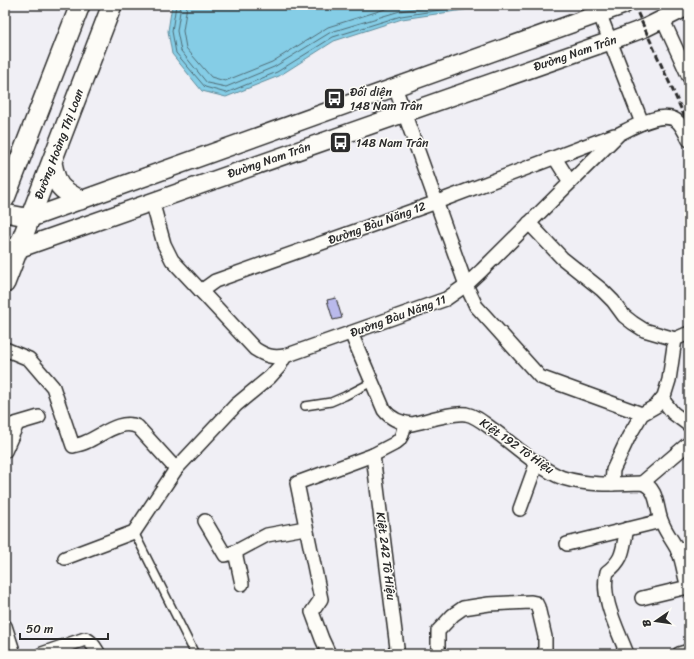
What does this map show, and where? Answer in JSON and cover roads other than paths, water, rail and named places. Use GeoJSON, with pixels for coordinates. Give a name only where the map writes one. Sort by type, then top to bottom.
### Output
{"type":"FeatureCollection","features":[{"type":"Feature","properties":{"kind":"main road"},"geometry":{"type":"LineString","coordinates":[[5,198],[80,5]]}},
{"type":"Feature","properties":{"kind":"main road","name":"Đường Hoàng Thị Loan"},"geometry":{"type":"LineString","coordinates":[[5,283],[11,248],[31,218],[112,5]]}},
{"type":"Feature","properties":{"kind":"main road"},"geometry":{"type":"LineString","coordinates":[[52,163],[56,179],[60,187],[80,200]]}},
{"type":"Feature","properties":{"kind":"street"},"geometry":{"type":"LineString","coordinates":[[5,213],[31,218],[394,87],[600,15],[624,5]]}},
{"type":"Feature","properties":{"kind":"street","name":"Đường Nam Trân"},"geometry":{"type":"LineString","coordinates":[[11,248],[152,201],[610,41],[663,20],[689,6]]}},
{"type":"Feature","properties":{"kind":"street"},"geometry":{"type":"LineString","coordinates":[[600,15],[642,123]]}},
{"type":"Feature","properties":{"kind":"street"},"geometry":{"type":"LineString","coordinates":[[663,20],[689,77]]}},
{"type":"Feature","properties":{"kind":"street"},"geometry":{"type":"LineString","coordinates":[[394,87],[466,285],[476,306],[540,376],[642,414]]}},
{"type":"Feature","properties":{"kind":"street","name":"Đường Bàu Năng 11"},"geometry":{"type":"LineString","coordinates":[[152,201],[164,244],[172,260],[255,349],[263,354],[275,358],[285,356],[446,300],[466,285],[619,134],[642,123],[660,117],[669,118],[679,122],[689,140]]}},
{"type":"Feature","properties":{"kind":"street","name":"Đường Bàu Năng 12"},"geometry":{"type":"LineString","coordinates":[[201,291],[215,281],[437,202],[619,134]]}},
{"type":"Feature","properties":{"kind":"street"},"geometry":{"type":"LineString","coordinates":[[555,158],[570,182]]}},
{"type":"Feature","properties":{"kind":"street"},"geometry":{"type":"LineString","coordinates":[[529,223],[562,258],[602,290],[613,301],[624,316],[633,323],[644,330],[675,339],[689,333]]}},
{"type":"Feature","properties":{"kind":"street"},"geometry":{"type":"LineString","coordinates":[[329,654],[312,612],[321,599],[305,528],[297,483],[373,455],[399,440],[405,423],[389,416],[384,410],[351,333]]}},
{"type":"Feature","properties":{"kind":"street"},"geometry":{"type":"LineString","coordinates":[[612,484],[613,470],[629,436],[642,414],[656,406],[664,396],[669,380],[675,339]]}},
{"type":"Feature","properties":{"kind":"street"},"geometry":{"type":"LineString","coordinates":[[5,349],[29,359],[53,386],[73,446],[126,424],[134,425],[138,427],[176,469]]}},
{"type":"Feature","properties":{"kind":"street"},"geometry":{"type":"LineString","coordinates":[[65,558],[134,532],[176,469],[236,405],[270,377],[279,367],[285,356]]}},
{"type":"Feature","properties":{"kind":"street"},"geometry":{"type":"LineString","coordinates":[[662,399],[672,413],[689,424]]}},
{"type":"Feature","properties":{"kind":"street","name":"Kiệt 192 Tô Hiệu"},"geometry":{"type":"LineString","coordinates":[[405,423],[412,424],[456,414],[470,415],[553,473],[567,479],[584,483],[642,483]]}},
{"type":"Feature","properties":{"kind":"street"},"geometry":{"type":"LineString","coordinates":[[5,451],[11,425],[38,417]]}},
{"type":"Feature","properties":{"kind":"street"},"geometry":{"type":"LineString","coordinates":[[642,598],[688,588],[684,549],[661,521],[655,495],[650,487],[642,483],[689,443]]}},
{"type":"Feature","properties":{"kind":"street","name":"Kiệt 242 Tô Hiệu"},"geometry":{"type":"LineString","coordinates":[[373,455],[397,648],[396,652],[392,654]]}},
{"type":"Feature","properties":{"kind":"street"},"geometry":{"type":"LineString","coordinates":[[520,509],[537,462]]}},
{"type":"Feature","properties":{"kind":"street"},"geometry":{"type":"LineString","coordinates":[[205,521],[225,555],[235,552],[267,535],[305,528]]}},
{"type":"Feature","properties":{"kind":"street"},"geometry":{"type":"LineString","coordinates":[[567,544],[661,521]]}},
{"type":"Feature","properties":{"kind":"street"},"geometry":{"type":"LineString","coordinates":[[627,529],[621,557],[615,566],[607,572],[605,586],[607,600],[627,654]]}},
{"type":"Feature","properties":{"kind":"street"},"geometry":{"type":"LineString","coordinates":[[235,552],[242,584]]}},
{"type":"Feature","properties":{"kind":"street"},"geometry":{"type":"LineString","coordinates":[[438,654],[438,631],[453,615],[463,608],[489,604],[531,602],[536,603],[538,607],[545,637],[545,654]]}},
{"type":"Feature","properties":{"kind":"street"},"geometry":{"type":"LineString","coordinates":[[5,626],[14,654]]}},
{"type":"Feature","properties":{"kind":"street"},"geometry":{"type":"LineString","coordinates":[[42,654],[85,639],[92,642],[98,654]]}},
{"type":"Feature","properties":{"kind":"street"},"geometry":{"type":"LineString","coordinates":[[679,654],[689,651]]}},
{"type":"Feature","properties":{"kind":"lane"},"geometry":{"type":"LineString","coordinates":[[305,406],[331,402],[372,382]]}},
{"type":"Feature","properties":{"kind":"lane"},"geometry":{"type":"LineString","coordinates":[[134,532],[195,654]]}},
{"type":"Feature","properties":{"kind":"water"},"geometry":{"type":"Polygon","coordinates":[[[172,5],[484,5],[477,8],[402,19],[334,41],[279,76],[226,97],[202,91],[172,54],[168,31],[172,5]]]}},
{"type":"Feature","properties":{"kind":"railway"},"geometry":{"type":"LineString","coordinates":[[634,5],[689,126]]}},
{"type":"Feature","properties":{"kind":"place","name":"Đối diện 148 Nam Trân"},"geometry":{"type":"Point","coordinates":[334,99]}},
{"type":"Feature","properties":{"kind":"place","name":"148 Nam Trân"},"geometry":{"type":"Point","coordinates":[340,143]}}]}
